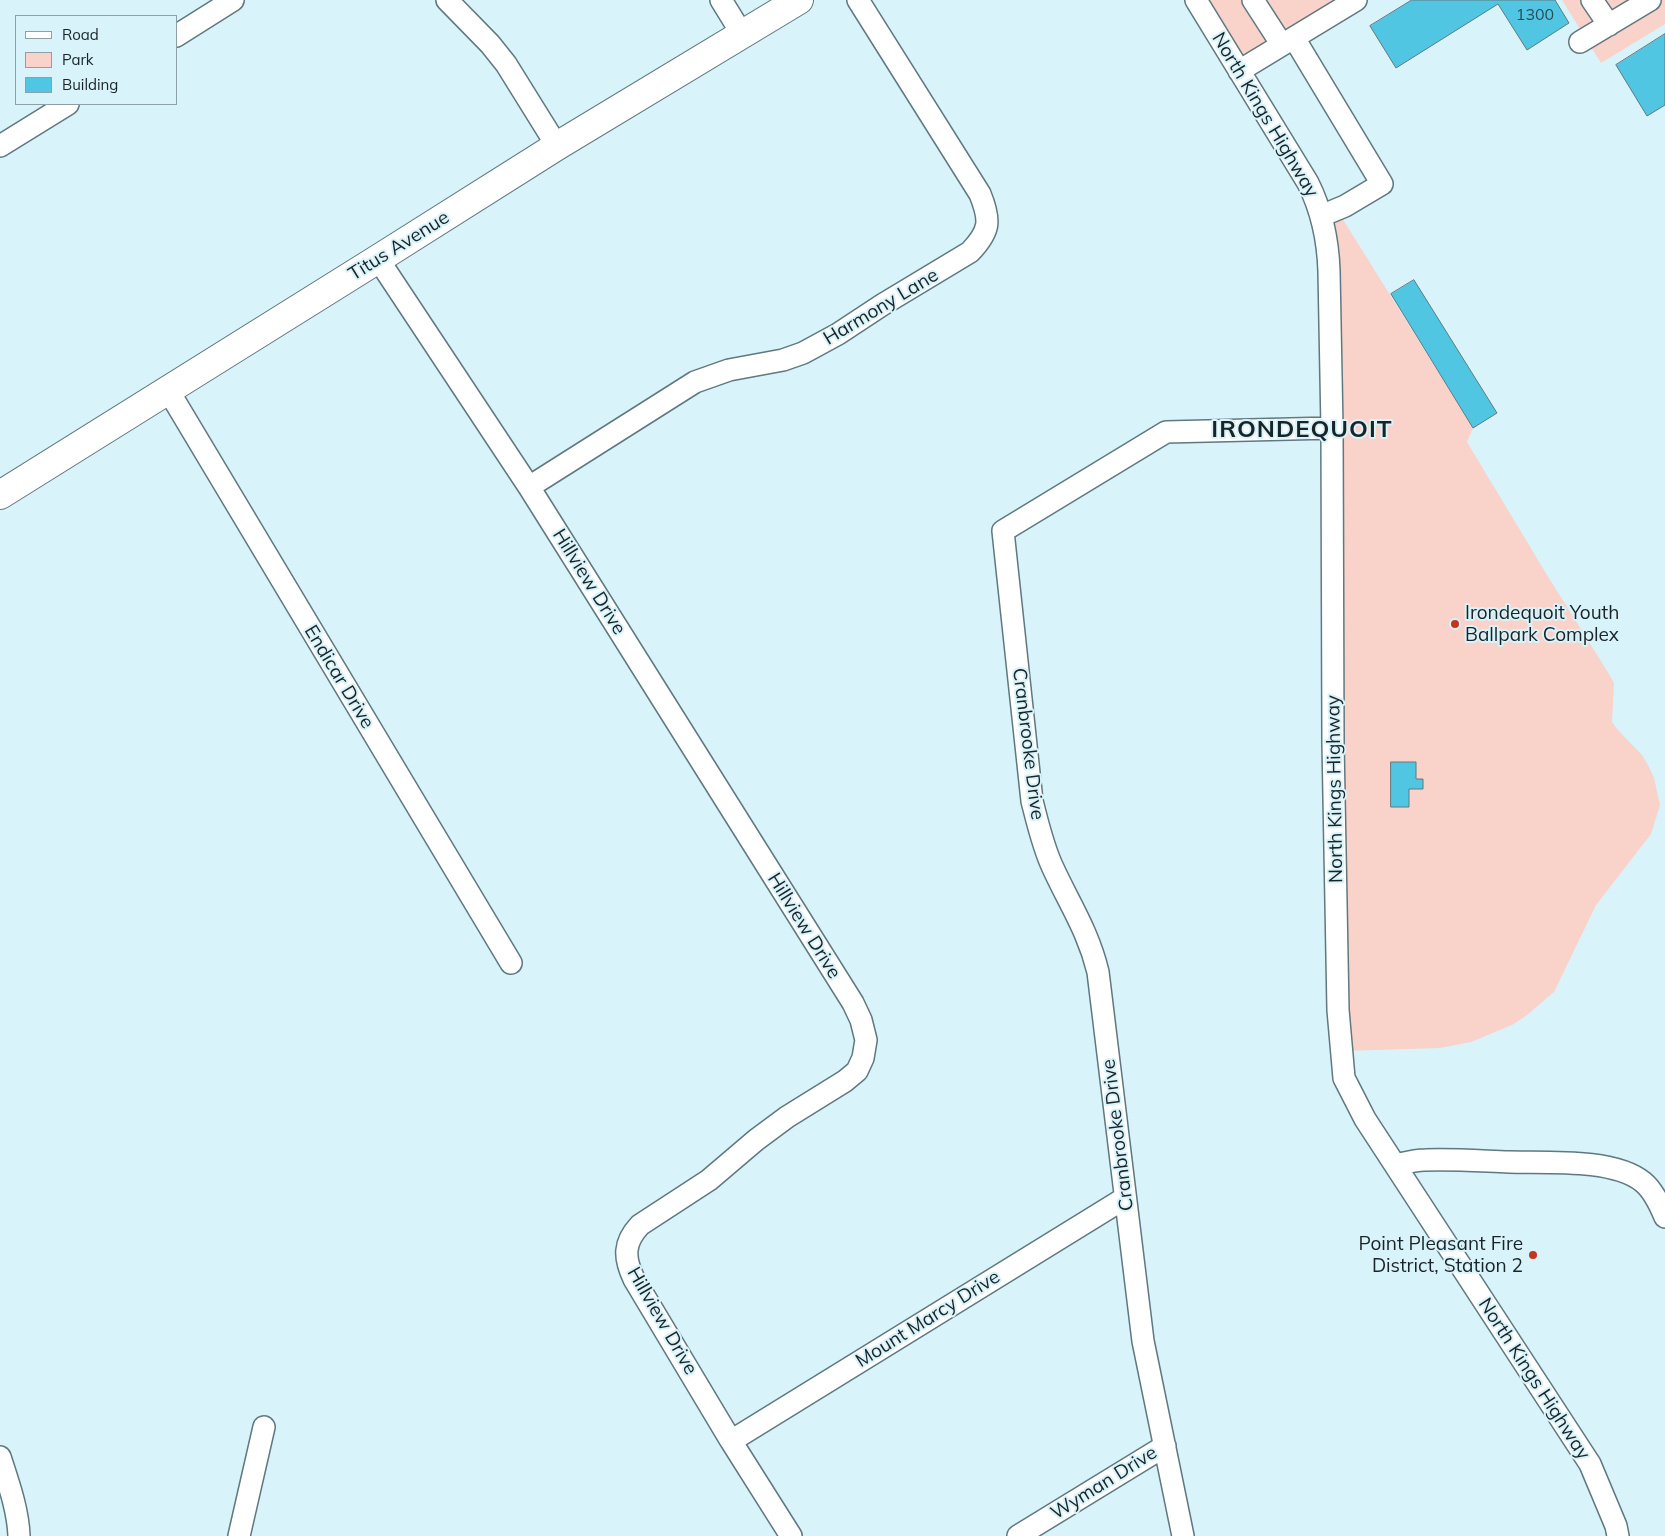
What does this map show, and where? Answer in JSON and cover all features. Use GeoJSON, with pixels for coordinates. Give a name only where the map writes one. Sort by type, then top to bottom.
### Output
{"type":"FeatureCollection","features":[{"type":"Feature","properties":{"kind":"main road","name":"Titus Avenue"},"geometry":{"type":"LineString","coordinates":[[0,495],[557,146],[799,0]]}},
{"type":"Feature","properties":{"kind":"street"},"geometry":{"type":"LineString","coordinates":[[178,35],[234,0]]}},
{"type":"Feature","properties":{"kind":"street"},"geometry":{"type":"LineString","coordinates":[[447,0],[506,64],[557,146]]}},
{"type":"Feature","properties":{"kind":"street"},"geometry":{"type":"LineString","coordinates":[[721,0],[742,34]]}},
{"type":"Feature","properties":{"kind":"street","name":"Harmony Lane"},"geometry":{"type":"LineString","coordinates":[[529,487],[695,382],[729,370],[783,360],[838,334],[970,252],[980,242],[987,228],[987,213],[980,194],[858,0]]}},
{"type":"Feature","properties":{"kind":"street","name":"North Kings Highway"},"geometry":{"type":"LineString","coordinates":[[1196,0],[1305,178],[1322,216],[1329,261],[1332,428],[1333,743],[1338,1010],[1344,1078],[1364,1119],[1590,1464],[1616,1526],[1618,1536]]}},
{"type":"Feature","properties":{"kind":"street"},"geometry":{"type":"LineString","coordinates":[[1254,0],[1288,42],[1382,184],[1345,206],[1322,216]]}},
{"type":"Feature","properties":{"kind":"street"},"geometry":{"type":"LineString","coordinates":[[1239,70],[1356,0]]}},
{"type":"Feature","properties":{"kind":"street"},"geometry":{"type":"LineString","coordinates":[[1592,0],[1609,25]]}},
{"type":"Feature","properties":{"kind":"street"},"geometry":{"type":"LineString","coordinates":[[1580,42],[1650,0]]}},
{"type":"Feature","properties":{"kind":"street"},"geometry":{"type":"LineString","coordinates":[[0,146],[66,105]]}},
{"type":"Feature","properties":{"kind":"street","name":"Hillview Drive"},"geometry":{"type":"LineString","coordinates":[[378,259],[529,487],[862,1020],[866,1040],[863,1058],[857,1071],[756,1140],[709,1180],[640,1225],[632,1234],[626,1257],[634,1279],[791,1536]]}},
{"type":"Feature","properties":{"kind":"street","name":"Endicar Drive"},"geometry":{"type":"LineString","coordinates":[[168,390],[511,963]]}},
{"type":"Feature","properties":{"kind":"street","name":"Cranbrooke Drive"},"geometry":{"type":"LineString","coordinates":[[1183,1536],[1143,1342],[1098,972],[1086,934],[1052,868],[1040,836],[1032,801],[1003,531],[1166,432],[1332,428]]}},
{"type":"Feature","properties":{"kind":"street"},"geometry":{"type":"LineString","coordinates":[[1394,1165],[1423,1160],[1470,1160],[1584,1164],[1611,1168],[1644,1182],[1658,1202],[1665,1217]]}},
{"type":"Feature","properties":{"kind":"street","name":"Mount Marcy Drive"},"geometry":{"type":"LineString","coordinates":[[732,1441],[1125,1198]]}},
{"type":"Feature","properties":{"kind":"street"},"geometry":{"type":"LineString","coordinates":[[238,1536],[264,1427]]}},
{"type":"Feature","properties":{"kind":"street","name":"Wyman Drive"},"geometry":{"type":"LineString","coordinates":[[1018,1536],[1165,1446]]}},
{"type":"Feature","properties":{"kind":"street"},"geometry":{"type":"LineString","coordinates":[[0,1457],[10,1488],[19,1526],[19,1536]]}},
{"type":"Feature","properties":{"kind":"green space"},"geometry":{"type":"Polygon","coordinates":[[[1196,0],[1360,0],[1241,73],[1196,0]]]}},
{"type":"Feature","properties":{"kind":"green space"},"geometry":{"type":"Polygon","coordinates":[[[1562,0],[1665,0],[1665,24],[1601,63],[1562,0]]]}},
{"type":"Feature","properties":{"kind":"green space","name":"Irondequoit Youth Ballpark Complex"},"geometry":{"type":"Polygon","coordinates":[[[1337,210],[1473,428],[1467,442],[1614,683],[1612,722],[1642,755],[1648,765],[1654,778],[1660,805],[1651,834],[1596,905],[1554,992],[1514,1024],[1471,1042],[1440,1048],[1342,1051],[1323,222],[1337,210]]]}},
{"type":"Feature","properties":{"kind":"building"},"geometry":{"type":"Polygon","coordinates":[[[1412,0],[1555,0],[1569,23],[1527,50],[1498,4],[1396,68],[1370,26],[1412,0]]]}},
{"type":"Feature","properties":{"kind":"building"},"geometry":{"type":"Polygon","coordinates":[[[1665,34],[1665,105],[1647,116],[1616,65],[1665,34]]]}},
{"type":"Feature","properties":{"kind":"building"},"geometry":{"type":"Polygon","coordinates":[[[1414,280],[1497,413],[1473,428],[1391,294],[1414,280]]]}},
{"type":"Feature","properties":{"kind":"building"},"geometry":{"type":"Polygon","coordinates":[[[1391,762],[1416,762],[1416,779],[1423,779],[1423,789],[1409,789],[1409,807],[1391,807],[1391,762]]]}},
{"type":"Feature","properties":{"kind":"place","name":"Irondequoit Youth Ballpark Complex"},"geometry":{"type":"Point","coordinates":[1455,624]}},
{"type":"Feature","properties":{"kind":"place","name":"Point Pleasant Fire District, Station 2"},"geometry":{"type":"Point","coordinates":[1533,1255]}},
{"type":"Feature","properties":{"kind":"district","name":"IRONDEQUOIT"},"geometry":{"type":"Point","coordinates":[1302,430]}}]}
